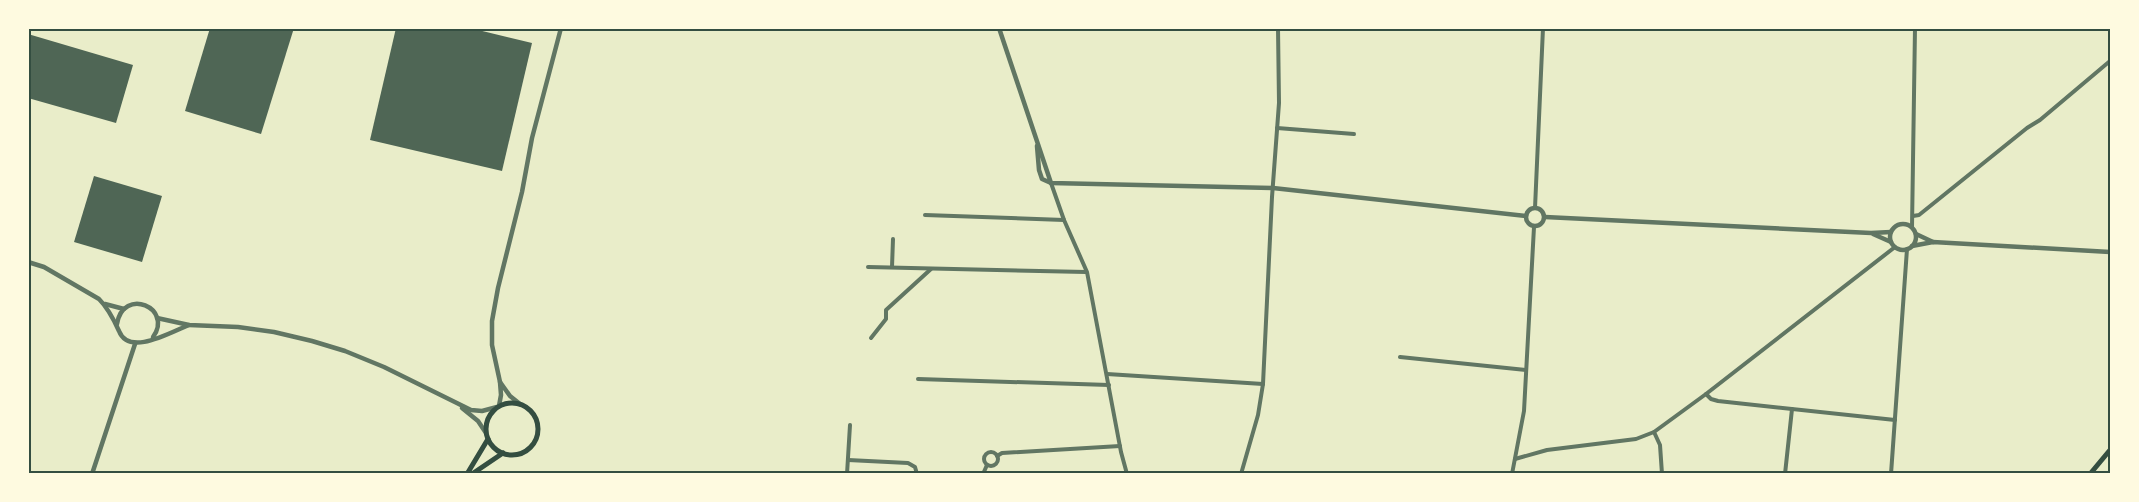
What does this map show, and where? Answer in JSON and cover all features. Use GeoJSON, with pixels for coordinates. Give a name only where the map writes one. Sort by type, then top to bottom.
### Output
{"type":"FeatureCollection","features":[{"type":"Feature","properties":{"kind":"main road"},"geometry":{"type":"LineString","coordinates":[[467,474],[487,436],[489,416],[498,406],[508,402],[520,404],[536,417],[537,437],[532,445],[523,452],[515,455],[503,453],[492,446],[487,436]]}},
{"type":"Feature","properties":{"kind":"main road"},"geometry":{"type":"LineString","coordinates":[[2090,474],[2110,450]]}},
{"type":"Feature","properties":{"kind":"main road"},"geometry":{"type":"LineString","coordinates":[[472,474],[503,453]]}},
{"type":"Feature","properties":{"kind":"street"},"geometry":{"type":"LineString","coordinates":[[457,405],[477,411],[498,406],[501,395],[492,345],[492,321],[532,138],[561,28]]}},
{"type":"Feature","properties":{"kind":"street"},"geometry":{"type":"LineString","coordinates":[[999,28],[1037,146],[1039,171],[1042,179],[1051,183],[1273,189],[1526,216]]}},
{"type":"Feature","properties":{"kind":"street"},"geometry":{"type":"LineString","coordinates":[[1241,474],[1258,415],[1263,384],[1277,128],[1278,28]]}},
{"type":"Feature","properties":{"kind":"street"},"geometry":{"type":"LineString","coordinates":[[1535,208],[1543,28]]}},
{"type":"Feature","properties":{"kind":"street"},"geometry":{"type":"LineString","coordinates":[[1915,28],[1912,227],[1916,234],[1933,242]]}},
{"type":"Feature","properties":{"kind":"street"},"geometry":{"type":"LineString","coordinates":[[1913,216],[1919,215],[2040,120],[2110,61]]}},
{"type":"Feature","properties":{"kind":"street"},"geometry":{"type":"LineString","coordinates":[[1277,128],[1354,134]]}},
{"type":"Feature","properties":{"kind":"street"},"geometry":{"type":"LineString","coordinates":[[1051,183],[1086,272],[1127,474]]}},
{"type":"Feature","properties":{"kind":"street"},"geometry":{"type":"LineString","coordinates":[[1535,208],[1543,212],[1545,217],[1541,224],[1534,226],[1527,222],[1526,216],[1528,211],[1535,208]]}},
{"type":"Feature","properties":{"kind":"street"},"geometry":{"type":"LineString","coordinates":[[925,216],[1064,220]]}},
{"type":"Feature","properties":{"kind":"street"},"geometry":{"type":"LineString","coordinates":[[1545,217],[1871,233],[1891,232],[1900,224],[1912,227]]}},
{"type":"Feature","properties":{"kind":"street"},"geometry":{"type":"LineString","coordinates":[[1512,474],[1524,411],[1534,226]]}},
{"type":"Feature","properties":{"kind":"street"},"geometry":{"type":"LineString","coordinates":[[1891,232],[1891,242]]}},
{"type":"Feature","properties":{"kind":"street"},"geometry":{"type":"LineString","coordinates":[[1871,233],[1901,249],[1933,242],[2110,252]]}},
{"type":"Feature","properties":{"kind":"street"},"geometry":{"type":"LineString","coordinates":[[1891,474],[1910,247],[1916,234]]}},
{"type":"Feature","properties":{"kind":"street"},"geometry":{"type":"LineString","coordinates":[[892,267],[893,239]]}},
{"type":"Feature","properties":{"kind":"street"},"geometry":{"type":"LineString","coordinates":[[1515,459],[1547,450],[1636,439],[1654,432],[1895,247]]}},
{"type":"Feature","properties":{"kind":"street"},"geometry":{"type":"LineString","coordinates":[[28,262],[44,267],[105,304],[124,309]]}},
{"type":"Feature","properties":{"kind":"street"},"geometry":{"type":"LineString","coordinates":[[868,267],[1086,272]]}},
{"type":"Feature","properties":{"kind":"street"},"geometry":{"type":"LineString","coordinates":[[871,338],[886,319],[886,309],[931,269]]}},
{"type":"Feature","properties":{"kind":"street"},"geometry":{"type":"LineString","coordinates":[[117,327],[120,314],[124,309],[137,303],[145,304],[154,311],[157,318],[156,333],[152,339]]}},
{"type":"Feature","properties":{"kind":"street"},"geometry":{"type":"LineString","coordinates":[[105,304],[122,337],[135,344],[145,343],[189,325]]}},
{"type":"Feature","properties":{"kind":"street"},"geometry":{"type":"LineString","coordinates":[[157,318],[189,325],[238,327],[274,332],[345,351],[384,367],[457,405],[478,421],[487,436]]}},
{"type":"Feature","properties":{"kind":"street"},"geometry":{"type":"LineString","coordinates":[[92,474],[135,344]]}},
{"type":"Feature","properties":{"kind":"street"},"geometry":{"type":"LineString","coordinates":[[1400,357],[1526,370]]}},
{"type":"Feature","properties":{"kind":"street"},"geometry":{"type":"LineString","coordinates":[[1107,374],[1263,384]]}},
{"type":"Feature","properties":{"kind":"street"},"geometry":{"type":"LineString","coordinates":[[918,378],[1109,384]]}},
{"type":"Feature","properties":{"kind":"street"},"geometry":{"type":"LineString","coordinates":[[500,382],[510,396],[520,404]]}},
{"type":"Feature","properties":{"kind":"street"},"geometry":{"type":"LineString","coordinates":[[1706,394],[1718,401],[1895,420]]}},
{"type":"Feature","properties":{"kind":"street"},"geometry":{"type":"LineString","coordinates":[[1785,474],[1792,409]]}},
{"type":"Feature","properties":{"kind":"street"},"geometry":{"type":"LineString","coordinates":[[847,474],[850,425]]}},
{"type":"Feature","properties":{"kind":"street"},"geometry":{"type":"LineString","coordinates":[[1654,432],[1660,445],[1662,474]]}},
{"type":"Feature","properties":{"kind":"street"},"geometry":{"type":"LineString","coordinates":[[997,456],[1002,453],[1037,450],[1120,446]]}},
{"type":"Feature","properties":{"kind":"street"},"geometry":{"type":"LineString","coordinates":[[987,465],[984,460],[986,455],[992,453],[997,456]]}},
{"type":"Feature","properties":{"kind":"street"},"geometry":{"type":"LineString","coordinates":[[987,465],[995,465],[997,456]]}},
{"type":"Feature","properties":{"kind":"street"},"geometry":{"type":"LineString","coordinates":[[848,460],[908,463],[915,467],[917,474]]}},
{"type":"Feature","properties":{"kind":"street"},"geometry":{"type":"LineString","coordinates":[[983,474],[987,465]]}},
{"type":"Feature","properties":{"kind":"building"},"geometry":{"type":"Polygon","coordinates":[[[210,28],[294,28],[261,134],[185,111],[210,28]]]}},
{"type":"Feature","properties":{"kind":"building"},"geometry":{"type":"Polygon","coordinates":[[[396,28],[470,28],[532,43],[502,171],[370,140],[396,28]]]}},
{"type":"Feature","properties":{"kind":"building"},"geometry":{"type":"Polygon","coordinates":[[[28,34],[133,65],[116,123],[28,98],[28,34]]]}},
{"type":"Feature","properties":{"kind":"building"},"geometry":{"type":"Polygon","coordinates":[[[94,176],[162,196],[142,262],[74,242],[94,176]]]}}]}
